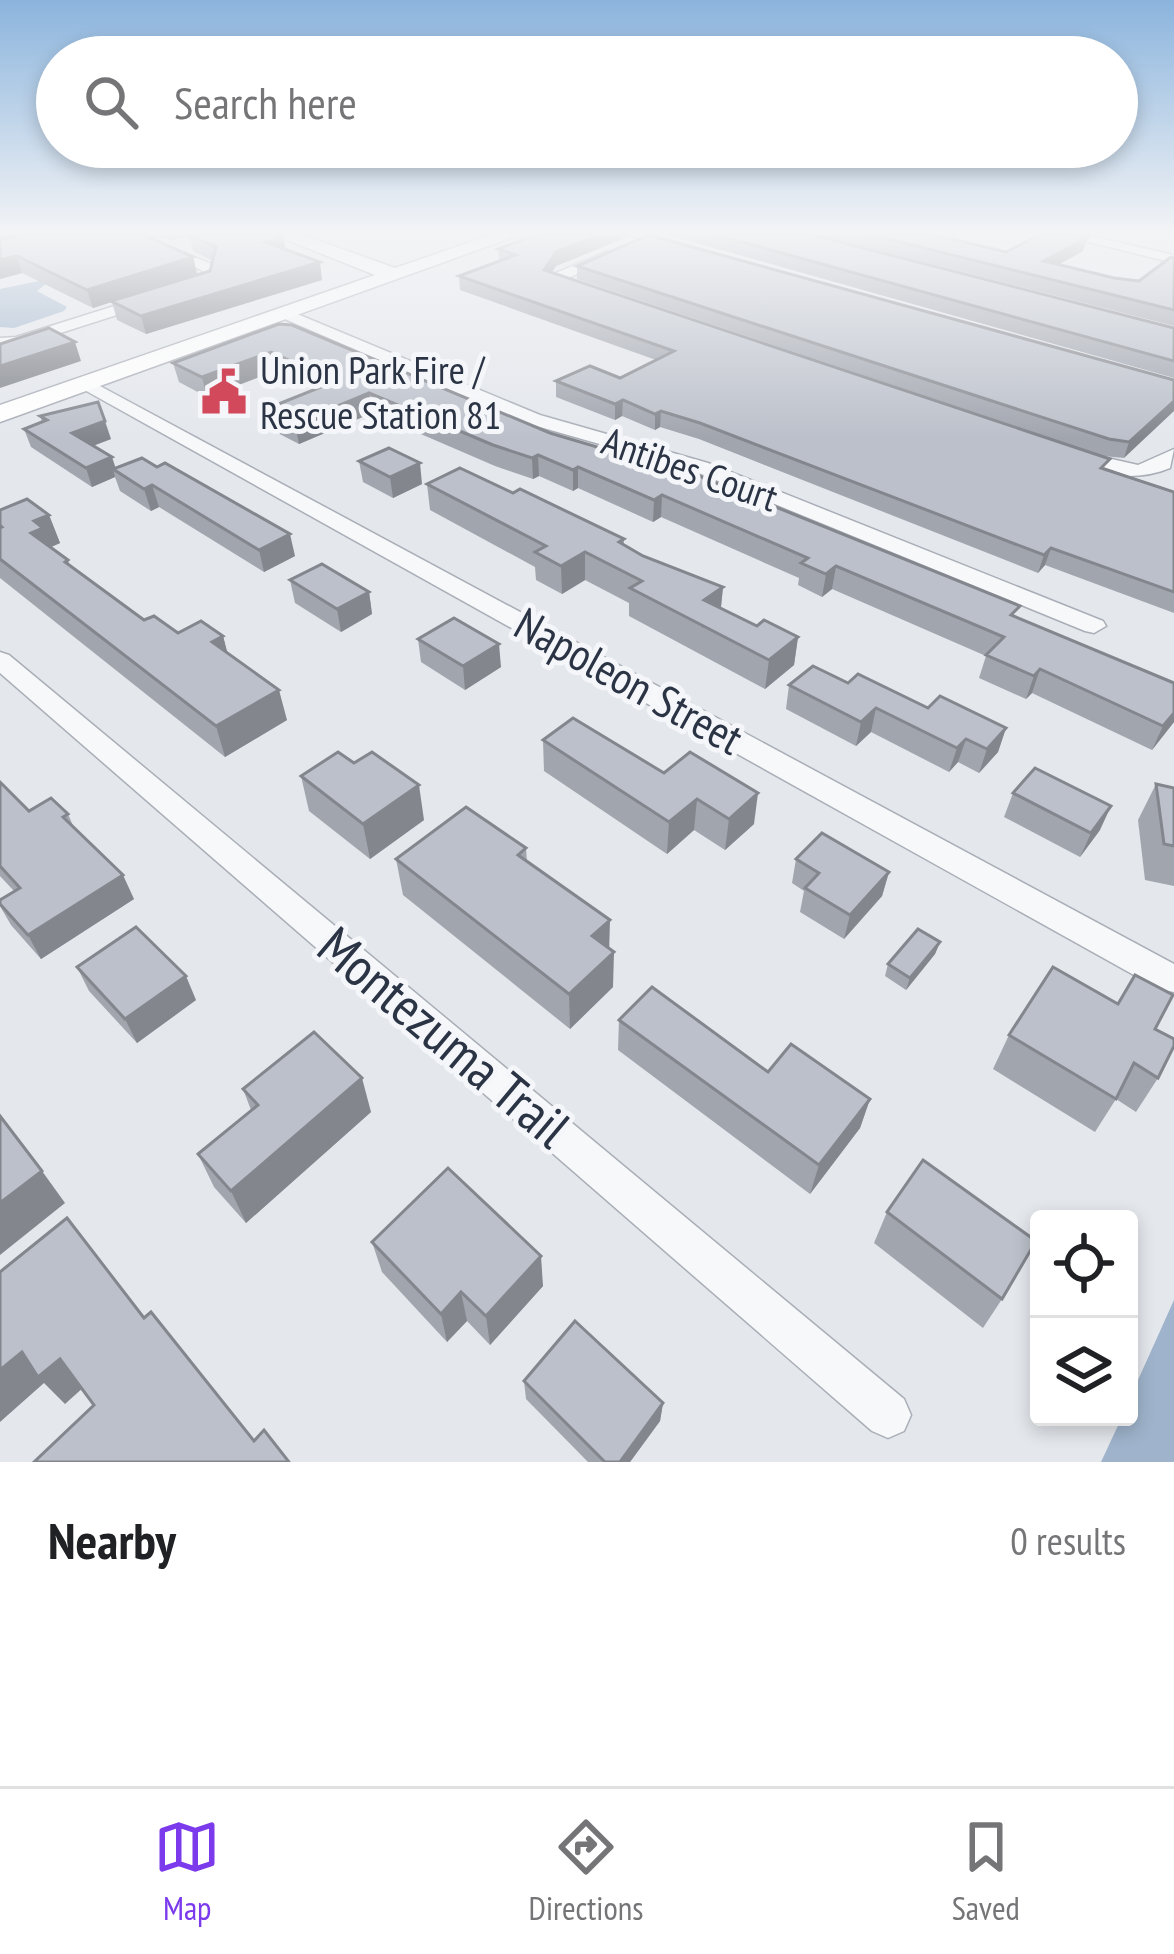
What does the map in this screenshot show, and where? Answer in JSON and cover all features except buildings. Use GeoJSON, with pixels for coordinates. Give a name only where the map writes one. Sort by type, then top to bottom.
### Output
{"type":"FeatureCollection","features":[{"type":"Feature","properties":{"kind":"street"},"geometry":{"type":"LineString","coordinates":[[0,343],[17,342],[142,302]]}},
{"type":"Feature","properties":{"kind":"street"},"geometry":{"type":"LineString","coordinates":[[0,414],[317,302]]}},
{"type":"Feature","properties":{"kind":"street","name":"Antibes Court"},"geometry":{"type":"LineString","coordinates":[[285,314],[533,419],[701,467],[1094,626]]}},
{"type":"Feature","properties":{"kind":"street","name":"Napoleon Street"},"geometry":{"type":"LineString","coordinates":[[86,384],[1171,979]]}},
{"type":"Feature","properties":{"kind":"street"},"geometry":{"type":"LineString","coordinates":[[1052,450],[1136,472],[1163,466],[1174,455]]}},
{"type":"Feature","properties":{"kind":"street","name":"Montezuma Trail"},"geometry":{"type":"LineString","coordinates":[[0,660],[888,1414]]}},
{"type":"Feature","properties":{"kind":"water"},"geometry":{"type":"Polygon","coordinates":[[[0,302],[58,302],[67,307],[14,328],[0,327],[0,302]]]}},
{"type":"Feature","properties":{"kind":"water"},"geometry":{"type":"Polygon","coordinates":[[[1174,1300],[1174,1462],[1101,1462],[1118,1426],[1138,1426],[1138,1380],[1174,1300]]]}},
{"type":"Feature","properties":{"kind":"place","name":"Union Park Fire / Rescue Station 81"},"geometry":{"type":"Point","coordinates":[224,392]}}]}
